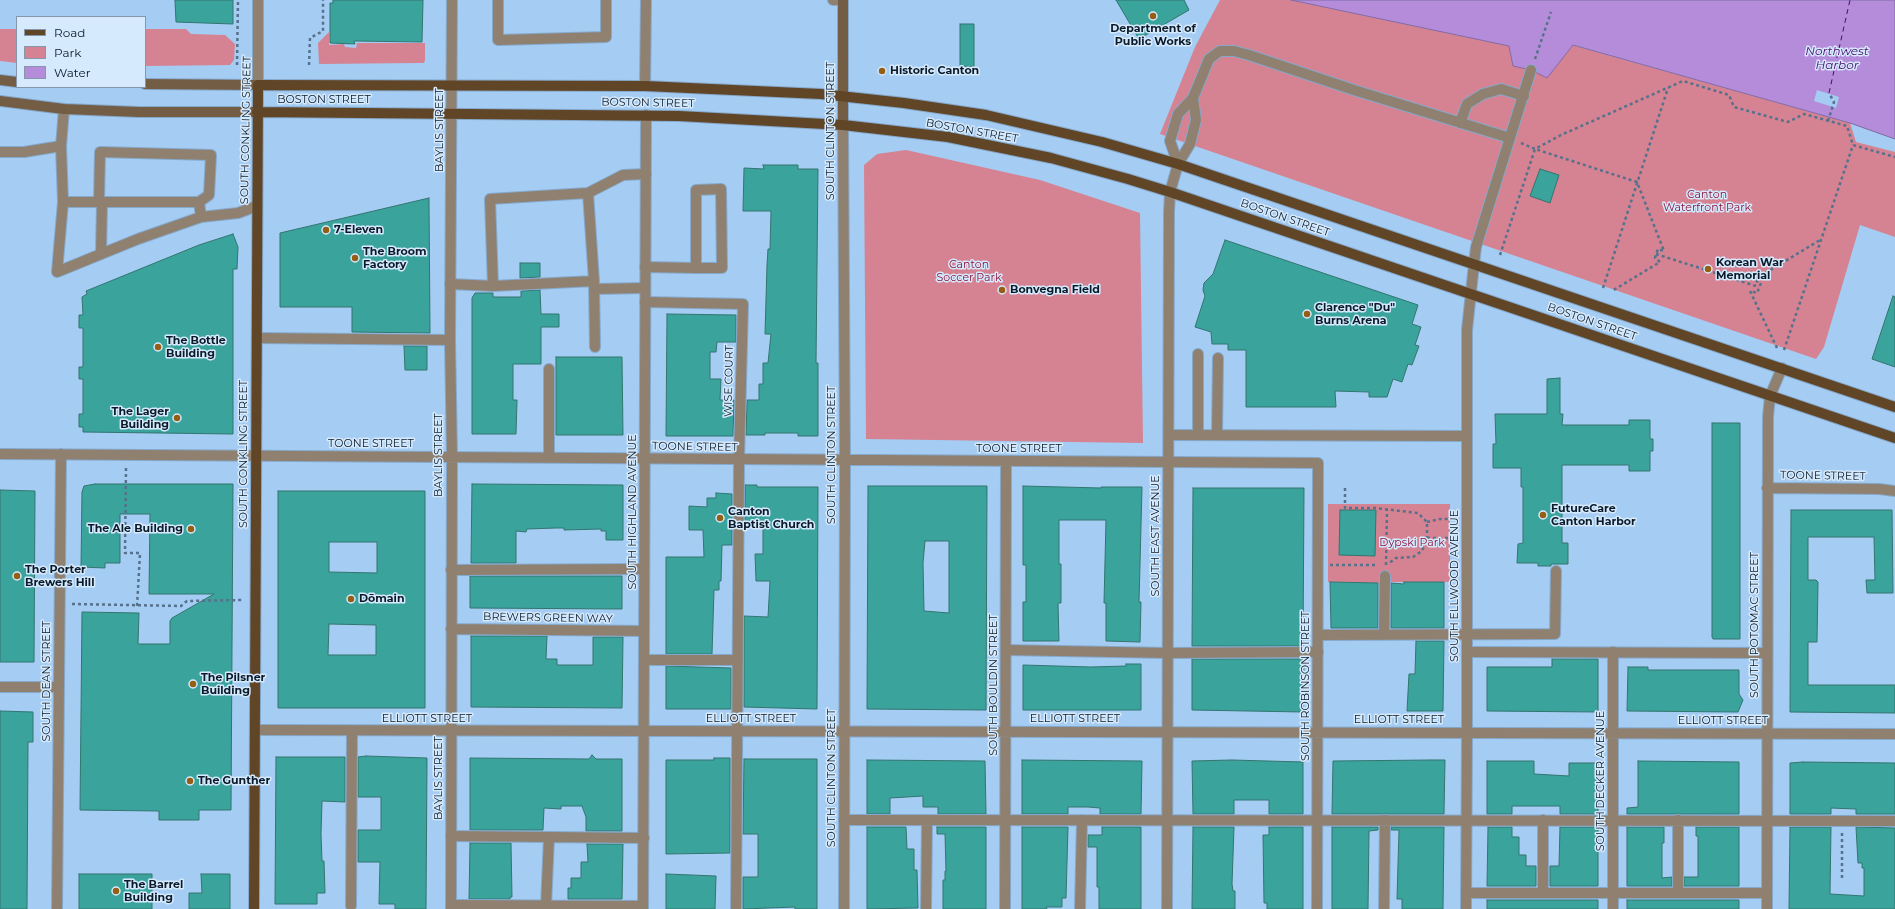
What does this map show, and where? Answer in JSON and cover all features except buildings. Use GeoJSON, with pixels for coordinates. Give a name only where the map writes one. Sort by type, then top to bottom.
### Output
{"type":"FeatureCollection","features":[{"type":"Feature","properties":{"kind":"main road","name":"SOUTH CLINTON STREET"},"geometry":{"type":"LineString","coordinates":[[843,0],[843,125]]}},
{"type":"Feature","properties":{"kind":"main road"},"geometry":{"type":"LineString","coordinates":[[0,80],[16,82]]}},
{"type":"Feature","properties":{"kind":"main road","name":"BOSTON STREET"},"geometry":{"type":"LineString","coordinates":[[146,84],[453,84],[645,86],[843,97],[904,103],[986,116],[1102,142],[1178,164],[1895,407]]}},
{"type":"Feature","properties":{"kind":"main road","name":"SOUTH CONKLING STREET"},"geometry":{"type":"LineString","coordinates":[[254,909],[258,85]]}},
{"type":"Feature","properties":{"kind":"main road","name":"BOSTON STREET"},"geometry":{"type":"LineString","coordinates":[[0,102],[64,109],[139,112],[452,112],[646,115],[770,120],[843,125],[955,138],[1051,158],[1170,192],[1895,438]]}},
{"type":"Feature","properties":{"kind":"street","name":"SOUTH CONKLING STREET"},"geometry":{"type":"LineString","coordinates":[[258,0],[258,85]]}},
{"type":"Feature","properties":{"kind":"street","name":"BAYLIS STREET"},"geometry":{"type":"LineString","coordinates":[[450,907],[452,456],[450,284],[453,84],[452,0]]}},
{"type":"Feature","properties":{"kind":"street"},"geometry":{"type":"LineString","coordinates":[[498,0],[498,40],[606,37],[606,0]]}},
{"type":"Feature","properties":{"kind":"street"},"geometry":{"type":"LineString","coordinates":[[645,86],[646,0]]}},
{"type":"Feature","properties":{"kind":"street"},"geometry":{"type":"LineString","coordinates":[[833,0],[843,0]]}},
{"type":"Feature","properties":{"kind":"street"},"geometry":{"type":"LineString","coordinates":[[1178,164],[1170,141],[1178,114],[1193,98],[1209,59],[1220,51],[1234,51],[1510,138]]}},
{"type":"Feature","properties":{"kind":"street","name":"SOUTH ELLWOOD AVENUE"},"geometry":{"type":"LineString","coordinates":[[1466,909],[1468,732],[1466,436],[1467,330],[1476,247],[1531,70]]}},
{"type":"Feature","properties":{"kind":"street"},"geometry":{"type":"LineString","coordinates":[[1460,123],[1466,104],[1483,94],[1501,90],[1524,96]]}},
{"type":"Feature","properties":{"kind":"street","name":"SOUTH EAST AVENUE"},"geometry":{"type":"LineString","coordinates":[[1167,909],[1169,212],[1170,192],[1178,164],[1190,144],[1196,120],[1193,98]]}},
{"type":"Feature","properties":{"kind":"street"},"geometry":{"type":"LineString","coordinates":[[64,109],[61,146],[63,202],[57,272],[201,217],[238,214],[257,206]]}},
{"type":"Feature","properties":{"kind":"street","name":"SOUTH HIGHLAND AVENUE"},"geometry":{"type":"LineString","coordinates":[[643,908],[646,115]]}},
{"type":"Feature","properties":{"kind":"street","name":"SOUTH CLINTON STREET"},"geometry":{"type":"LineString","coordinates":[[843,125],[845,460],[844,909]]}},
{"type":"Feature","properties":{"kind":"street"},"geometry":{"type":"LineString","coordinates":[[0,152],[24,152],[61,146]]}},
{"type":"Feature","properties":{"kind":"street"},"geometry":{"type":"LineString","coordinates":[[63,202],[101,202],[199,202],[210,195],[211,155],[100,152],[101,202],[101,254]]}},
{"type":"Feature","properties":{"kind":"street"},"geometry":{"type":"LineString","coordinates":[[493,286],[490,199],[588,193],[623,175],[646,174]]}},
{"type":"Feature","properties":{"kind":"street"},"geometry":{"type":"LineString","coordinates":[[645,267],[696,268],[722,268],[721,189],[696,190],[696,268]]}},
{"type":"Feature","properties":{"kind":"street"},"geometry":{"type":"LineString","coordinates":[[588,193],[594,285],[595,347]]}},
{"type":"Feature","properties":{"kind":"street"},"geometry":{"type":"LineString","coordinates":[[199,202],[201,217]]}},
{"type":"Feature","properties":{"kind":"street"},"geometry":{"type":"LineString","coordinates":[[450,284],[493,286],[594,285],[645,288]]}},
{"type":"Feature","properties":{"kind":"street","name":"WISE COURT"},"geometry":{"type":"LineString","coordinates":[[645,302],[742,304],[739,459],[736,909]]}},
{"type":"Feature","properties":{"kind":"street"},"geometry":{"type":"LineString","coordinates":[[257,338],[450,340]]}},
{"type":"Feature","properties":{"kind":"street"},"geometry":{"type":"LineString","coordinates":[[1198,354],[1198,435]]}},
{"type":"Feature","properties":{"kind":"street"},"geometry":{"type":"LineString","coordinates":[[1217,435],[1218,358]]}},
{"type":"Feature","properties":{"kind":"street","name":"SOUTH POTOMAC STREET"},"geometry":{"type":"LineString","coordinates":[[1767,909],[1767,488],[1770,396],[1782,368]]}},
{"type":"Feature","properties":{"kind":"street"},"geometry":{"type":"LineString","coordinates":[[549,369],[549,457]]}},
{"type":"Feature","properties":{"kind":"street"},"geometry":{"type":"LineString","coordinates":[[1169,436],[1466,436]]}},
{"type":"Feature","properties":{"kind":"street","name":"TOONE STREET"},"geometry":{"type":"LineString","coordinates":[[0,454],[1318,463]]}},
{"type":"Feature","properties":{"kind":"street","name":"SOUTH DEAN STREET"},"geometry":{"type":"LineString","coordinates":[[57,909],[62,454]]}},
{"type":"Feature","properties":{"kind":"street","name":"SOUTH BOULDIN STREET"},"geometry":{"type":"LineString","coordinates":[[1005,909],[1006,461]]}},
{"type":"Feature","properties":{"kind":"street","name":"SOUTH ROBINSON STREET"},"geometry":{"type":"LineString","coordinates":[[1317,909],[1318,463]]}},
{"type":"Feature","properties":{"kind":"street","name":"TOONE STREET"},"geometry":{"type":"LineString","coordinates":[[1767,488],[1878,489],[1895,491]]}},
{"type":"Feature","properties":{"kind":"street"},"geometry":{"type":"LineString","coordinates":[[451,570],[644,569]]}},
{"type":"Feature","properties":{"kind":"street"},"geometry":{"type":"LineString","coordinates":[[1318,635],[1555,634],[1556,572]]}},
{"type":"Feature","properties":{"kind":"street"},"geometry":{"type":"LineString","coordinates":[[1384,635],[1385,576]]}},
{"type":"Feature","properties":{"kind":"street","name":"BREWERS GREEN WAY"},"geometry":{"type":"LineString","coordinates":[[451,629],[644,631]]}},
{"type":"Feature","properties":{"kind":"street"},"geometry":{"type":"LineString","coordinates":[[1006,650],[1168,653],[1318,652]]}},
{"type":"Feature","properties":{"kind":"street"},"geometry":{"type":"LineString","coordinates":[[1467,652],[1767,653]]}},
{"type":"Feature","properties":{"kind":"street","name":"SOUTH DECKER AVENUE"},"geometry":{"type":"LineString","coordinates":[[1613,652],[1613,909]]}},
{"type":"Feature","properties":{"kind":"street"},"geometry":{"type":"LineString","coordinates":[[644,660],[738,660]]}},
{"type":"Feature","properties":{"kind":"street"},"geometry":{"type":"LineString","coordinates":[[0,687],[59,687]]}},
{"type":"Feature","properties":{"kind":"street","name":"ELLIOTT STREET"},"geometry":{"type":"LineString","coordinates":[[255,730],[1895,734]]}},
{"type":"Feature","properties":{"kind":"street"},"geometry":{"type":"LineString","coordinates":[[350,906],[352,730]]}},
{"type":"Feature","properties":{"kind":"street"},"geometry":{"type":"LineString","coordinates":[[844,820],[1895,820]]}},
{"type":"Feature","properties":{"kind":"street"},"geometry":{"type":"LineString","coordinates":[[926,909],[927,820]]}},
{"type":"Feature","properties":{"kind":"street"},"geometry":{"type":"LineString","coordinates":[[1080,909],[1082,820]]}},
{"type":"Feature","properties":{"kind":"street"},"geometry":{"type":"LineString","coordinates":[[1384,909],[1385,820]]}},
{"type":"Feature","properties":{"kind":"street"},"geometry":{"type":"LineString","coordinates":[[1543,820],[1543,893]]}},
{"type":"Feature","properties":{"kind":"street"},"geometry":{"type":"LineString","coordinates":[[1678,820],[1678,893]]}},
{"type":"Feature","properties":{"kind":"street"},"geometry":{"type":"LineString","coordinates":[[451,836],[644,838]]}},
{"type":"Feature","properties":{"kind":"street"},"geometry":{"type":"LineString","coordinates":[[546,906],[549,837]]}},
{"type":"Feature","properties":{"kind":"street"},"geometry":{"type":"LineString","coordinates":[[1466,893],[1767,893]]}},
{"type":"Feature","properties":{"kind":"street"},"geometry":{"type":"LineString","coordinates":[[450,907],[546,906],[643,908]]}},
{"type":"Feature","properties":{"kind":"path"},"geometry":{"type":"LineString","coordinates":[[237,65],[238,0]]}},
{"type":"Feature","properties":{"kind":"path"},"geometry":{"type":"LineString","coordinates":[[309,65],[310,38],[323,31],[323,0]]}},
{"type":"Feature","properties":{"kind":"path"},"geometry":{"type":"LineString","coordinates":[[1531,70],[1551,12]]}},
{"type":"Feature","properties":{"kind":"path"},"geometry":{"type":"LineString","coordinates":[[1500,255],[1535,149],[1561,135],[1684,81],[1729,95],[1734,106],[1788,122],[1804,114],[1847,126],[1853,144],[1784,350]]}},
{"type":"Feature","properties":{"kind":"path"},"geometry":{"type":"LineString","coordinates":[[1603,288],[1668,88]]}},
{"type":"Feature","properties":{"kind":"path"},"geometry":{"type":"LineString","coordinates":[[1828,121],[1834,102],[1829,94]]}},
{"type":"Feature","properties":{"kind":"path"},"geometry":{"type":"LineString","coordinates":[[1510,138],[1535,149],[1637,182]]}},
{"type":"Feature","properties":{"kind":"path"},"geometry":{"type":"LineString","coordinates":[[1853,144],[1895,157]]}},
{"type":"Feature","properties":{"kind":"path"},"geometry":{"type":"LineString","coordinates":[[1612,291],[1660,262],[1655,258],[1656,254],[1658,249],[1664,251],[1637,182]]}},
{"type":"Feature","properties":{"kind":"path"},"geometry":{"type":"LineString","coordinates":[[1777,348],[1750,291],[1757,293],[1760,282],[1754,280],[1821,240]]}},
{"type":"Feature","properties":{"kind":"path"},"geometry":{"type":"LineString","coordinates":[[1656,254],[1759,287]]}},
{"type":"Feature","properties":{"kind":"path"},"geometry":{"type":"LineString","coordinates":[[126,454],[126,554],[140,553],[137,606]]}},
{"type":"Feature","properties":{"kind":"path"},"geometry":{"type":"LineString","coordinates":[[1318,565],[1386,565],[1396,558],[1413,557],[1422,552],[1427,538],[1427,522],[1418,513],[1345,508],[1345,488]]}},
{"type":"Feature","properties":{"kind":"path"},"geometry":{"type":"LineString","coordinates":[[1386,565],[1387,510]]}},
{"type":"Feature","properties":{"kind":"path"},"geometry":{"type":"LineString","coordinates":[[1427,522],[1440,518],[1452,519]]}},
{"type":"Feature","properties":{"kind":"path"},"geometry":{"type":"LineString","coordinates":[[1427,538],[1452,538]]}},
{"type":"Feature","properties":{"kind":"path"},"geometry":{"type":"LineString","coordinates":[[60,604],[181,606],[187,601],[255,600]]}},
{"type":"Feature","properties":{"kind":"path"},"geometry":{"type":"LineString","coordinates":[[1842,820],[1842,878]]}},
{"type":"Feature","properties":{"kind":"green space","name":"Canton Waterfront Park"},"geometry":{"type":"Polygon","coordinates":[[[1220,0],[1291,0],[1509,46],[1572,45],[1850,123],[1856,142],[1895,152],[1895,237],[1860,225],[1824,347],[1816,359],[1160,134],[1195,47],[1220,0]]]}},
{"type":"Feature","properties":{"kind":"green space"},"geometry":{"type":"Polygon","coordinates":[[[0,29],[16,29],[16,63],[0,61],[0,29]]]}},
{"type":"Feature","properties":{"kind":"green space"},"geometry":{"type":"Polygon","coordinates":[[[146,29],[186,29],[191,34],[225,35],[235,44],[234,60],[230,65],[146,66],[146,29]]]}},
{"type":"Feature","properties":{"kind":"green space"},"geometry":{"type":"Polygon","coordinates":[[[329,32],[329,45],[344,44],[345,47],[356,48],[357,43],[425,43],[425,60],[424,63],[319,64],[318,43],[329,32]]]}},
{"type":"Feature","properties":{"kind":"green space","name":"Canton Soccer Park"},"geometry":{"type":"Polygon","coordinates":[[[906,150],[1040,180],[1140,213],[1143,443],[866,439],[864,165],[877,154],[906,150]]]}},
{"type":"Feature","properties":{"kind":"green space","name":"Dypski Park"},"geometry":{"type":"Polygon","coordinates":[[[1328,504],[1450,504],[1450,582],[1390,582],[1390,573],[1380,573],[1379,583],[1328,582],[1328,504]]]}},
{"type":"Feature","properties":{"kind":"water","name":"Northwest Harbor"},"geometry":{"type":"Polygon","coordinates":[[[1291,0],[1895,0],[1895,139],[1850,123],[1573,45],[1547,78],[1531,70],[1513,66],[1509,46],[1291,0]]]}},
{"type":"Feature","properties":{"kind":"pier"},"geometry":{"type":"Polygon","coordinates":[[[1817,90],[1839,97],[1836,108],[1814,101],[1817,90]]]}},
{"type":"Feature","properties":{"kind":"ferry route"},"geometry":{"type":"LineString","coordinates":[[1829,93],[1850,0]]}},
{"type":"Feature","properties":{"kind":"place","name":"Department of Public Works"},"geometry":{"type":"Point","coordinates":[1153,16]}},
{"type":"Feature","properties":{"kind":"place","name":"Historic Canton"},"geometry":{"type":"Point","coordinates":[882,71]}},
{"type":"Feature","properties":{"kind":"place","name":"7-Eleven"},"geometry":{"type":"Point","coordinates":[326,230]}},
{"type":"Feature","properties":{"kind":"place","name":"The Broom Factory"},"geometry":{"type":"Point","coordinates":[355,258]}},
{"type":"Feature","properties":{"kind":"place","name":"Korean War Memorial"},"geometry":{"type":"Point","coordinates":[1708,269]}},
{"type":"Feature","properties":{"kind":"place","name":"Bonvegna Field"},"geometry":{"type":"Point","coordinates":[1002,290]}},
{"type":"Feature","properties":{"kind":"place","name":"Clarence \"Du\" Burns Arena"},"geometry":{"type":"Point","coordinates":[1307,314]}},
{"type":"Feature","properties":{"kind":"place","name":"The Bottle Building"},"geometry":{"type":"Point","coordinates":[158,347]}},
{"type":"Feature","properties":{"kind":"place","name":"The Lager Building"},"geometry":{"type":"Point","coordinates":[177,418]}},
{"type":"Feature","properties":{"kind":"place","name":"FutureCare Canton Harbor"},"geometry":{"type":"Point","coordinates":[1543,515]}},
{"type":"Feature","properties":{"kind":"place","name":"Canton Baptist Church"},"geometry":{"type":"Point","coordinates":[720,518]}},
{"type":"Feature","properties":{"kind":"place","name":"The Ale Building"},"geometry":{"type":"Point","coordinates":[191,529]}},
{"type":"Feature","properties":{"kind":"place","name":"The Porter Brewers Hill"},"geometry":{"type":"Point","coordinates":[17,576]}},
{"type":"Feature","properties":{"kind":"place","name":"Dōmain"},"geometry":{"type":"Point","coordinates":[351,599]}},
{"type":"Feature","properties":{"kind":"place","name":"The Pilsner Building"},"geometry":{"type":"Point","coordinates":[193,684]}},
{"type":"Feature","properties":{"kind":"place","name":"The Gunther"},"geometry":{"type":"Point","coordinates":[190,781]}},
{"type":"Feature","properties":{"kind":"place","name":"The Barrel Building"},"geometry":{"type":"Point","coordinates":[116,891]}}]}
